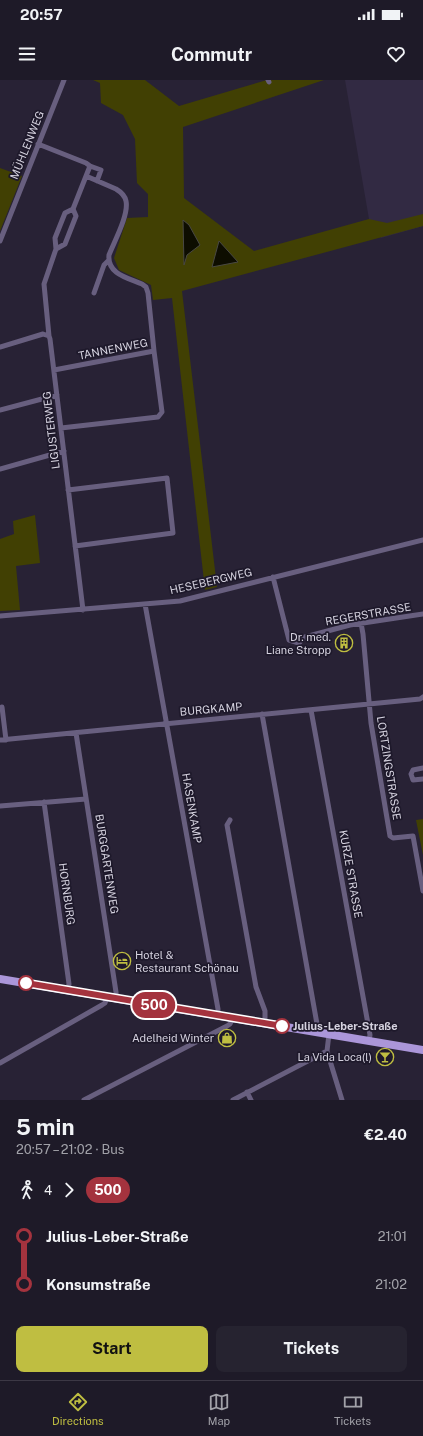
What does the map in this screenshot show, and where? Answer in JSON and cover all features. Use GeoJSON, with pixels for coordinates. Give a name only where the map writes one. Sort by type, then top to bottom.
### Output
{"type":"FeatureCollection","features":[{"type":"Feature","properties":{"kind":"main road"},"geometry":{"type":"LineString","coordinates":[[0,979],[423,1050]]}},
{"type":"Feature","properties":{"kind":"street","name":"MÜHLENWEG"},"geometry":{"type":"LineString","coordinates":[[0,241],[64,80]]}},
{"type":"Feature","properties":{"kind":"street"},"geometry":{"type":"LineString","coordinates":[[38,144],[101,170],[97,181]]}},
{"type":"Feature","properties":{"kind":"street","name":"LIGUSTERWEG"},"geometry":{"type":"LineString","coordinates":[[82,610],[44,284],[56,249],[55,238],[65,214],[73,209],[90,166]]}},
{"type":"Feature","properties":{"kind":"street"},"geometry":{"type":"LineString","coordinates":[[86,176],[116,189],[121,192],[124,197],[126,204],[125,215],[108,261],[110,267],[116,273],[146,287],[148,293],[154,351]]}},
{"type":"Feature","properties":{"kind":"street","name":"LIGUSTERWEG"},"geometry":{"type":"LineString","coordinates":[[56,249],[64,244],[76,216],[73,209]]}},
{"type":"Feature","properties":{"kind":"street"},"geometry":{"type":"LineString","coordinates":[[94,292],[104,265],[108,261]]}},
{"type":"Feature","properties":{"kind":"street"},"geometry":{"type":"LineString","coordinates":[[0,347],[43,334],[49,336]]}},
{"type":"Feature","properties":{"kind":"street","name":"TANNENWEG"},"geometry":{"type":"LineString","coordinates":[[54,370],[154,351],[162,412],[158,417],[61,428]]}},
{"type":"Feature","properties":{"kind":"street"},"geometry":{"type":"LineString","coordinates":[[0,410],[57,395]]}},
{"type":"Feature","properties":{"kind":"street"},"geometry":{"type":"LineString","coordinates":[[0,469],[64,451]]}},
{"type":"Feature","properties":{"kind":"street"},"geometry":{"type":"LineString","coordinates":[[68,490],[167,478],[173,533],[75,546]]}},
{"type":"Feature","properties":{"kind":"street","name":"HESEBERGWEG"},"geometry":{"type":"LineString","coordinates":[[0,616],[82,610],[190,599],[423,540]]}},
{"type":"Feature","properties":{"kind":"street","name":"REGERSTRASSE"},"geometry":{"type":"LineString","coordinates":[[273,577],[289,640],[299,643],[305,637],[361,623],[423,614]]}},
{"type":"Feature","properties":{"kind":"street","name":"HASENKAMP"},"geometry":{"type":"LineString","coordinates":[[145,604],[217,1002],[218,1016]]}},
{"type":"Feature","properties":{"kind":"street","name":"LORTZINGSTRASSE"},"geometry":{"type":"LineString","coordinates":[[361,623],[371,724],[390,836],[393,838],[413,836],[423,891]]}},
{"type":"Feature","properties":{"kind":"street","name":"BURGKAMP"},"geometry":{"type":"LineString","coordinates":[[3,740],[420,699],[423,697]]}},
{"type":"Feature","properties":{"kind":"street"},"geometry":{"type":"LineString","coordinates":[[2,707],[3,740]]}},
{"type":"Feature","properties":{"kind":"street","name":"KURZE STRASSE"},"geometry":{"type":"LineString","coordinates":[[311,710],[370,1035],[369,1041]]}},
{"type":"Feature","properties":{"kind":"street"},"geometry":{"type":"LineString","coordinates":[[262,714],[318,1026],[317,1032]]}},
{"type":"Feature","properties":{"kind":"street","name":"BURGGARTENWEG"},"geometry":{"type":"LineString","coordinates":[[76,733],[116,998]]}},
{"type":"Feature","properties":{"kind":"street"},"geometry":{"type":"LineString","coordinates":[[423,768],[413,770],[411,774],[413,780],[423,779]]}},
{"type":"Feature","properties":{"kind":"street"},"geometry":{"type":"LineString","coordinates":[[0,806],[86,799]]}},
{"type":"Feature","properties":{"kind":"street","name":"HORNBURG"},"geometry":{"type":"LineString","coordinates":[[44,802],[69,984],[68,990]]}},
{"type":"Feature","properties":{"kind":"street"},"geometry":{"type":"LineString","coordinates":[[230,820],[227,826],[256,987],[265,1011],[265,1023]]}},
{"type":"Feature","properties":{"kind":"street"},"geometry":{"type":"LineString","coordinates":[[0,1063],[102,1005],[105,1003],[107,997]]}},
{"type":"Feature","properties":{"kind":"street"},"geometry":{"type":"LineString","coordinates":[[84,1100],[230,1024],[233,1018]]}},
{"type":"Feature","properties":{"kind":"street"},"geometry":{"type":"LineString","coordinates":[[329,1034],[327,1051],[342,1100]]}},
{"type":"Feature","properties":{"kind":"street"},"geometry":{"type":"LineString","coordinates":[[233,1100],[327,1051]]}},
{"type":"Feature","properties":{"kind":"street"},"geometry":{"type":"LineString","coordinates":[[247,1092],[251,1100]]}},
{"type":"Feature","properties":{"kind":"shaded area"},"geometry":{"type":"Polygon","coordinates":[[[93,80],[145,80],[179,106],[267,80],[324,80],[183,127],[184,198],[254,251],[369,219],[387,223],[423,214],[423,226],[182,291],[217,587],[205,590],[172,298],[153,300],[151,285],[119,270],[114,258],[127,218],[148,217],[148,194],[137,183],[135,139],[123,115],[101,103],[100,83],[93,80]]]}},
{"type":"Feature","properties":{"kind":"shaded area"},"geometry":{"type":"Polygon","coordinates":[[[345,80],[423,80],[423,226],[381,238],[369,219],[345,80]]]}},
{"type":"Feature","properties":{"kind":"shaded area"},"geometry":{"type":"Polygon","coordinates":[[[0,168],[22,176],[0,231],[0,168]]]}},
{"type":"Feature","properties":{"kind":"shaded area"},"geometry":{"type":"Polygon","coordinates":[[[183,220],[189,225],[200,245],[187,255],[184,265],[183,220]]]}},
{"type":"Feature","properties":{"kind":"shaded area"},"geometry":{"type":"Polygon","coordinates":[[[219,241],[238,262],[212,267],[219,241]]]}},
{"type":"Feature","properties":{"kind":"shaded area"},"geometry":{"type":"Polygon","coordinates":[[[35,515],[40,563],[16,566],[20,610],[0,611],[0,539],[14,534],[13,521],[35,515]]]}},
{"type":"Feature","properties":{"kind":"shaded area"},"geometry":{"type":"Polygon","coordinates":[[[423,819],[423,855],[416,820],[423,819]]]}},
{"type":"Feature","properties":{"kind":"bus line","name":"500"},"geometry":{"type":"LineString","coordinates":[[26,983],[282,1026]]}},
{"type":"Feature","properties":{"kind":"place","name":"Dr. med. Liane Stropp"},"geometry":{"type":"Point","coordinates":[344,643]}},
{"type":"Feature","properties":{"kind":"place","name":"Hotel & Restaurant Schönau"},"geometry":{"type":"Point","coordinates":[122,961]}},
{"type":"Feature","properties":{"kind":"place","name":"Julius-Leber-Straße"},"geometry":{"type":"Point","coordinates":[282,1026]}},
{"type":"Feature","properties":{"kind":"place","name":"Adelheid Winter"},"geometry":{"type":"Point","coordinates":[227,1038]}},
{"type":"Feature","properties":{"kind":"place","name":"La Vida Loca(l)"},"geometry":{"type":"Point","coordinates":[385,1057]}}]}
